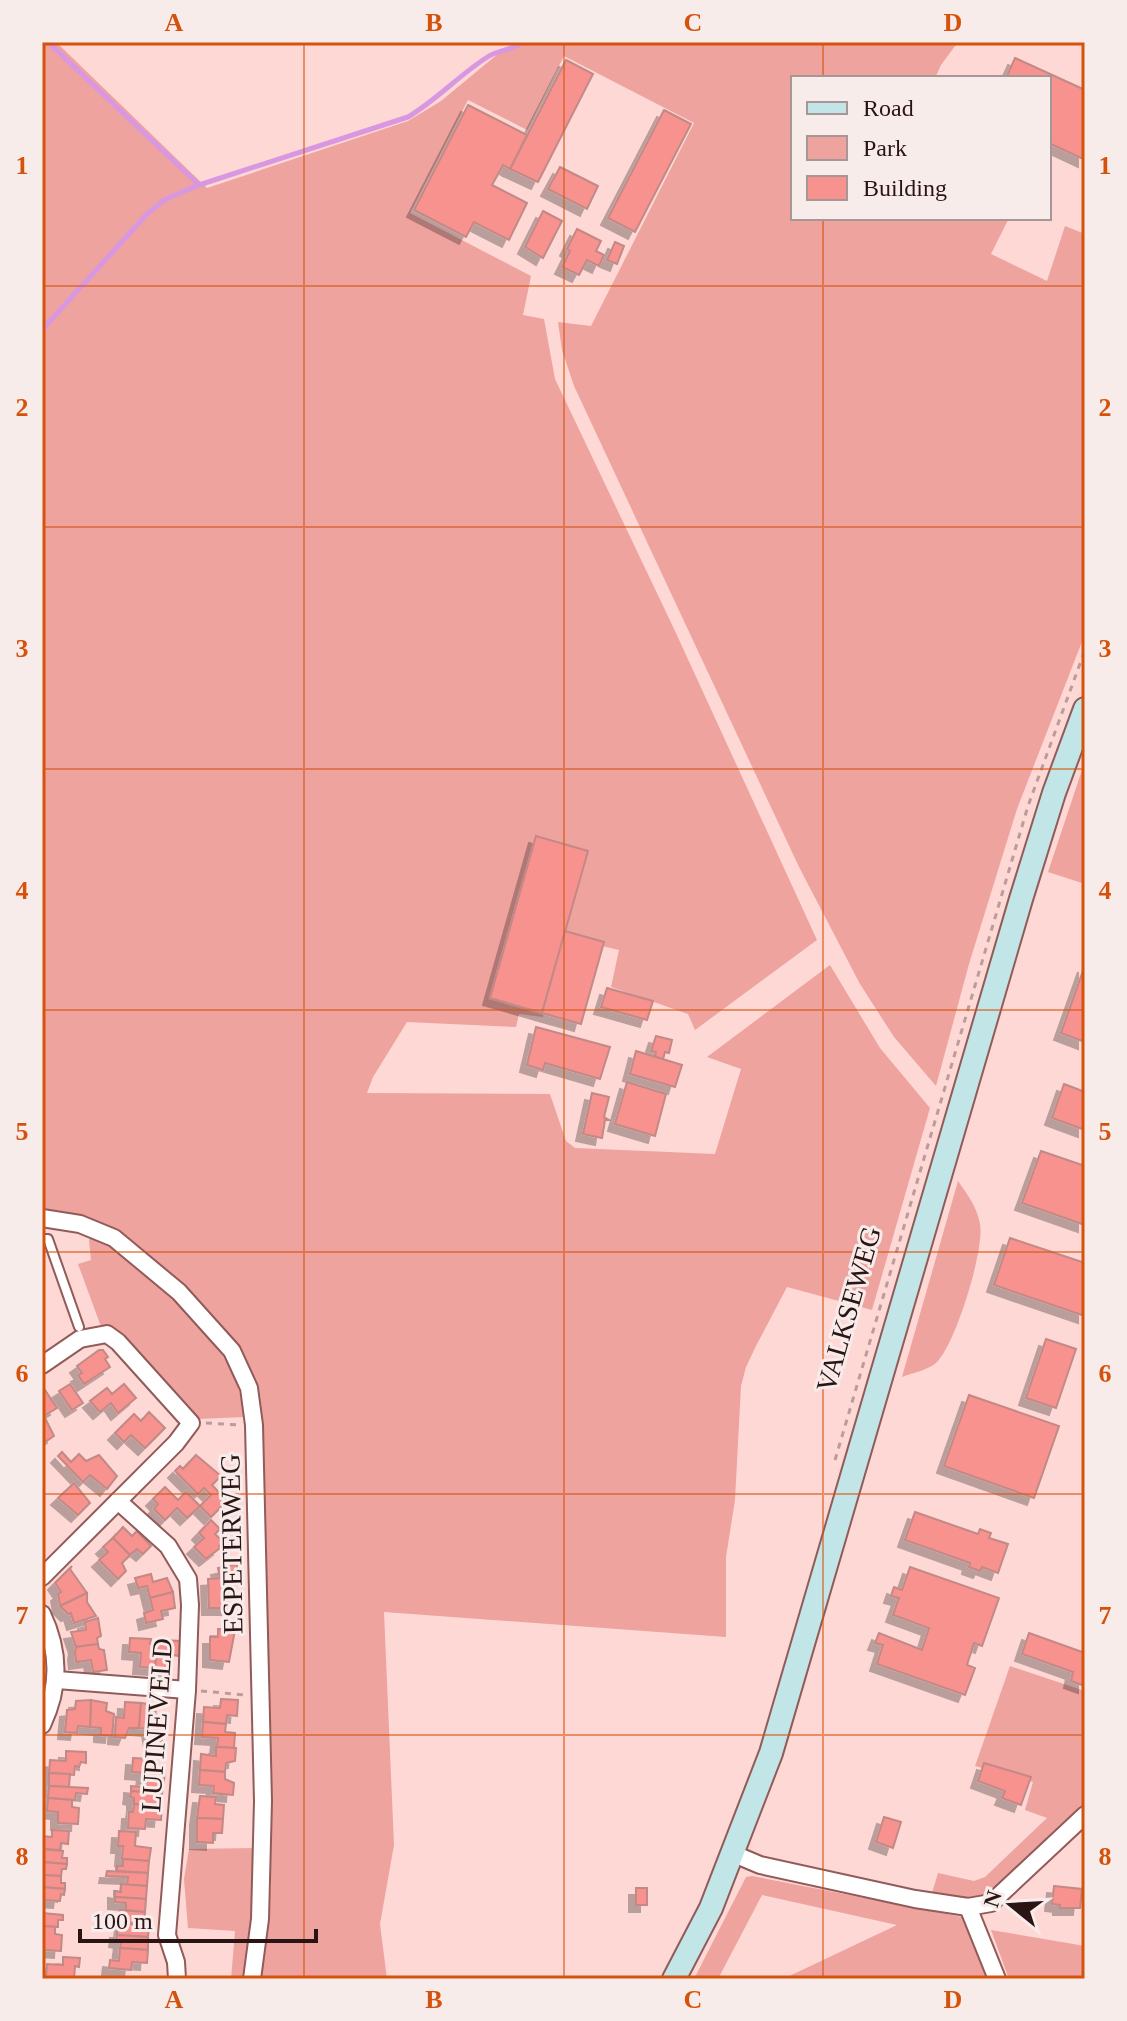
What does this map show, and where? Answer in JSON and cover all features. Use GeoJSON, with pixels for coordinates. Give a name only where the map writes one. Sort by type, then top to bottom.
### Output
{"type":"FeatureCollection","features":[{"type":"Feature","properties":{"kind":"main road","name":"VALKSEWEG"},"geometry":{"type":"LineString","coordinates":[[674,1979],[711,1908],[771,1753],[1017,913],[1054,793],[1085,709]]}},
{"type":"Feature","properties":{"kind":"street","name":"ESPETERWEG"},"geometry":{"type":"LineString","coordinates":[[42,1218],[80,1224],[114,1238],[179,1292],[232,1351],[249,1388],[254,1415],[263,1859],[260,1919],[252,1979]]}},
{"type":"Feature","properties":{"kind":"street"},"geometry":{"type":"LineString","coordinates":[[42,1365],[80,1339],[107,1334],[118,1342],[191,1423],[176,1443],[42,1577]]}},
{"type":"Feature","properties":{"kind":"street","name":"LUPINEVELD"},"geometry":{"type":"LineString","coordinates":[[118,1501],[168,1546],[188,1579],[187,1690],[167,1935],[176,1962],[177,1979]]}},
{"type":"Feature","properties":{"kind":"street"},"geometry":{"type":"LineString","coordinates":[[42,1614],[50,1630],[57,1680],[42,1725]]}},
{"type":"Feature","properties":{"kind":"street"},"geometry":{"type":"LineString","coordinates":[[57,1680],[187,1690]]}},
{"type":"Feature","properties":{"kind":"street"},"geometry":{"type":"LineString","coordinates":[[734,1854],[760,1865],[968,1907],[991,1903],[1085,1815]]}},
{"type":"Feature","properties":{"kind":"street"},"geometry":{"type":"LineString","coordinates":[[968,1907],[997,1979]]}},
{"type":"Feature","properties":{"kind":"lane"},"geometry":{"type":"LineString","coordinates":[[42,1239],[48,1239],[79,1327]]}},
{"type":"Feature","properties":{"kind":"path","name":"VALKSEWEG"},"geometry":{"type":"LineString","coordinates":[[834,1465],[1028,806],[1085,650]]}},
{"type":"Feature","properties":{"kind":"path"},"geometry":{"type":"LineString","coordinates":[[191,1423],[243,1425]]}},
{"type":"Feature","properties":{"kind":"path"},"geometry":{"type":"LineString","coordinates":[[187,1690],[261,1696]]}},
{"type":"Feature","properties":{"kind":"green space"},"geometry":{"type":"Polygon","coordinates":[[[42,42],[56,42],[207,188],[408,121],[441,101],[499,53],[519,42],[958,42],[936,76],[791,76],[791,220],[1008,220],[991,254],[1047,281],[1065,226],[1085,234],[1085,634],[1017,809],[969,964],[936,1086],[894,1037],[860,984],[799,867],[574,386],[562,350],[558,322],[591,326],[694,123],[564,56],[527,130],[468,100],[410,213],[531,276],[523,315],[544,319],[555,379],[817,940],[695,1030],[688,1014],[611,987],[619,950],[564,937],[543,1017],[519,1014],[516,1027],[407,1022],[373,1077],[367,1093],[550,1094],[566,1141],[575,1148],[715,1154],[741,1069],[707,1057],[830,965],[880,1048],[930,1108],[872,1310],[787,1287],[746,1367],[741,1386],[735,1500],[726,1557],[726,1637],[384,1612],[394,1845],[380,1924],[387,1979],[260,1979],[271,1887],[260,1486],[247,1370],[135,1248],[42,1212],[42,42]]]}},
{"type":"Feature","properties":{"kind":"green space"},"geometry":{"type":"Polygon","coordinates":[[[1085,761],[1085,884],[1048,872],[1085,761]]]}},
{"type":"Feature","properties":{"kind":"green space"},"geometry":{"type":"Polygon","coordinates":[[[958,1181],[974,1206],[980,1224],[978,1254],[967,1296],[952,1338],[936,1363],[902,1377],[958,1181]]]}},
{"type":"Feature","properties":{"kind":"green space"},"geometry":{"type":"Polygon","coordinates":[[[91,1237],[129,1259],[169,1294],[205,1332],[234,1375],[245,1417],[198,1419],[100,1324],[78,1264],[91,1260],[91,1237]]]}},
{"type":"Feature","properties":{"kind":"green space"},"geometry":{"type":"Polygon","coordinates":[[[1010,1666],[1085,1691],[1085,1812],[993,1897],[964,1900],[932,1893],[938,1873],[974,1881],[985,1877],[1047,1818],[1025,1810],[1033,1782],[975,1766],[1010,1666]]]}},
{"type":"Feature","properties":{"kind":"green space"},"geometry":{"type":"Polygon","coordinates":[[[255,1848],[254,1896],[244,1979],[231,1979],[235,1931],[188,1928],[184,1879],[189,1849],[255,1848]]]}},
{"type":"Feature","properties":{"kind":"green space"},"geometry":{"type":"Polygon","coordinates":[[[746,1877],[962,1917],[989,1979],[783,1979],[897,1925],[762,1895],[718,1979],[694,1979],[746,1877]]]}},
{"type":"Feature","properties":{"kind":"green space"},"geometry":{"type":"Polygon","coordinates":[[[991,1930],[1085,1946],[1085,1979],[1009,1979],[991,1930]]]}},
{"type":"Feature","properties":{"kind":"building"},"geometry":{"type":"Polygon","coordinates":[[[1015,58],[1085,90],[1085,160],[1051,144],[1051,76],[1007,76],[1015,58]]]}},
{"type":"Feature","properties":{"kind":"building"},"geometry":{"type":"Polygon","coordinates":[[[566,60],[593,74],[538,182],[510,169],[566,60]]]}},
{"type":"Feature","properties":{"kind":"building"},"geometry":{"type":"Polygon","coordinates":[[[468,105],[527,135],[510,169],[503,165],[492,185],[527,203],[509,240],[474,222],[466,237],[414,210],[468,105]]]}},
{"type":"Feature","properties":{"kind":"building"},"geometry":{"type":"Polygon","coordinates":[[[664,110],[691,124],[635,232],[608,218],[664,110]]]}},
{"type":"Feature","properties":{"kind":"building"},"geometry":{"type":"Polygon","coordinates":[[[560,167],[598,186],[587,209],[548,189],[560,167]]]}},
{"type":"Feature","properties":{"kind":"building"},"geometry":{"type":"Polygon","coordinates":[[[543,211],[562,221],[543,258],[525,247],[543,211]]]}},
{"type":"Feature","properties":{"kind":"building"},"geometry":{"type":"Polygon","coordinates":[[[577,229],[601,241],[596,251],[604,255],[599,266],[587,260],[579,275],[562,267],[577,229]]]}},
{"type":"Feature","properties":{"kind":"building"},"geometry":{"type":"Polygon","coordinates":[[[615,242],[624,246],[617,264],[607,260],[615,242]]]}},
{"type":"Feature","properties":{"kind":"building"},"geometry":{"type":"Polygon","coordinates":[[[536,836],[588,851],[542,1013],[490,998],[536,836]]]}},
{"type":"Feature","properties":{"kind":"building"},"geometry":{"type":"Polygon","coordinates":[[[565,931],[604,942],[581,1024],[542,1013],[565,931]]]}},
{"type":"Feature","properties":{"kind":"building"},"geometry":{"type":"Polygon","coordinates":[[[1085,965],[1085,1042],[1061,1033],[1085,965]]]}},
{"type":"Feature","properties":{"kind":"building"},"geometry":{"type":"Polygon","coordinates":[[[607,988],[653,1001],[647,1020],[601,1007],[607,988]]]}},
{"type":"Feature","properties":{"kind":"building"},"geometry":{"type":"Polygon","coordinates":[[[536,1027],[610,1047],[600,1079],[545,1063],[543,1070],[527,1065],[536,1027]]]}},
{"type":"Feature","properties":{"kind":"building"},"geometry":{"type":"Polygon","coordinates":[[[656,1036],[672,1040],[669,1053],[665,1052],[663,1059],[655,1057],[656,1052],[651,1051],[656,1036]]]}},
{"type":"Feature","properties":{"kind":"building"},"geometry":{"type":"Polygon","coordinates":[[[636,1051],[682,1065],[675,1087],[630,1074],[636,1051]]]}},
{"type":"Feature","properties":{"kind":"building"},"geometry":{"type":"Polygon","coordinates":[[[627,1082],[666,1094],[655,1136],[615,1124],[627,1082]]]}},
{"type":"Feature","properties":{"kind":"building"},"geometry":{"type":"Polygon","coordinates":[[[1064,1084],[1085,1092],[1085,1130],[1052,1118],[1064,1084]]]}},
{"type":"Feature","properties":{"kind":"building"},"geometry":{"type":"Polygon","coordinates":[[[592,1093],[609,1097],[604,1117],[609,1120],[605,1120],[602,1138],[583,1134],[592,1093]]]}},
{"type":"Feature","properties":{"kind":"building"},"geometry":{"type":"Polygon","coordinates":[[[1041,1151],[1085,1166],[1085,1225],[1022,1203],[1041,1151]]]}},
{"type":"Feature","properties":{"kind":"building"},"geometry":{"type":"Polygon","coordinates":[[[1010,1238],[1085,1263],[1085,1316],[994,1285],[1010,1238]]]}},
{"type":"Feature","properties":{"kind":"building"},"geometry":{"type":"Polygon","coordinates":[[[1046,1339],[1076,1349],[1056,1408],[1026,1398],[1046,1339]]]}},
{"type":"Feature","properties":{"kind":"building"},"geometry":{"type":"Polygon","coordinates":[[[103,1350],[108,1357],[105,1359],[110,1367],[84,1384],[77,1366],[103,1350]]]}},
{"type":"Feature","properties":{"kind":"building"},"geometry":{"type":"Polygon","coordinates":[[[70,1384],[83,1403],[72,1410],[59,1391],[70,1384]]]}},
{"type":"Feature","properties":{"kind":"building"},"geometry":{"type":"Polygon","coordinates":[[[124,1384],[136,1398],[118,1413],[111,1403],[100,1412],[90,1401],[107,1388],[112,1394],[124,1384]]]}},
{"type":"Feature","properties":{"kind":"building"},"geometry":{"type":"Polygon","coordinates":[[[43,1387],[57,1408],[44,1416],[54,1436],[42,1444],[43,1387]]]}},
{"type":"Feature","properties":{"kind":"building"},"geometry":{"type":"Polygon","coordinates":[[[969,1395],[1059,1426],[1034,1498],[944,1466],[969,1395]]]}},
{"type":"Feature","properties":{"kind":"building"},"geometry":{"type":"Polygon","coordinates":[[[149,1412],[165,1428],[145,1448],[131,1435],[124,1442],[115,1433],[134,1414],[141,1421],[149,1412]]]}},
{"type":"Feature","properties":{"kind":"building"},"geometry":{"type":"Polygon","coordinates":[[[62,1452],[71,1462],[79,1454],[86,1461],[99,1455],[117,1476],[107,1489],[90,1475],[83,1482],[58,1456],[62,1452]]]}},
{"type":"Feature","properties":{"kind":"building"},"geometry":{"type":"Polygon","coordinates":[[[196,1455],[221,1476],[212,1485],[227,1501],[211,1517],[200,1506],[211,1495],[204,1488],[198,1494],[175,1471],[180,1466],[183,1469],[196,1455]]]}},
{"type":"Feature","properties":{"kind":"building"},"geometry":{"type":"Polygon","coordinates":[[[74,1483],[90,1503],[78,1515],[58,1498],[74,1483]]]}},
{"type":"Feature","properties":{"kind":"building"},"geometry":{"type":"Polygon","coordinates":[[[165,1487],[178,1500],[186,1492],[200,1506],[187,1518],[177,1508],[165,1520],[154,1509],[158,1504],[153,1499],[165,1487]]]}},
{"type":"Feature","properties":{"kind":"building"},"geometry":{"type":"Polygon","coordinates":[[[915,1512],[978,1534],[980,1529],[991,1533],[989,1538],[1008,1544],[998,1573],[982,1567],[980,1571],[969,1567],[970,1563],[905,1540],[915,1512]]]}},
{"type":"Feature","properties":{"kind":"building"},"geometry":{"type":"Polygon","coordinates":[[[211,1520],[220,1529],[215,1534],[223,1542],[206,1559],[194,1547],[204,1538],[199,1533],[211,1520]]]}},
{"type":"Feature","properties":{"kind":"building"},"geometry":{"type":"Polygon","coordinates":[[[123,1527],[132,1536],[137,1531],[151,1546],[143,1554],[137,1549],[130,1555],[113,1538],[123,1527]]]}},
{"type":"Feature","properties":{"kind":"building"},"geometry":{"type":"Polygon","coordinates":[[[113,1538],[130,1555],[122,1563],[126,1571],[118,1579],[99,1560],[108,1552],[103,1547],[113,1538]]]}},
{"type":"Feature","properties":{"kind":"building"},"geometry":{"type":"Polygon","coordinates":[[[237,1564],[238,1585],[228,1585],[229,1608],[209,1608],[208,1579],[220,1578],[218,1568],[237,1564]]]}},
{"type":"Feature","properties":{"kind":"building"},"geometry":{"type":"Polygon","coordinates":[[[72,1566],[70,1569],[87,1593],[60,1606],[58,1594],[61,1592],[55,1583],[72,1566]]]}},
{"type":"Feature","properties":{"kind":"building"},"geometry":{"type":"Polygon","coordinates":[[[910,1567],[999,1598],[982,1646],[974,1643],[967,1665],[975,1668],[965,1695],[877,1664],[883,1645],[875,1643],[879,1633],[922,1650],[929,1628],[893,1615],[899,1598],[891,1596],[894,1587],[902,1590],[910,1567]]]}},
{"type":"Feature","properties":{"kind":"building"},"geometry":{"type":"Polygon","coordinates":[[[151,1574],[153,1582],[167,1578],[173,1592],[150,1598],[147,1586],[138,1588],[135,1578],[151,1574]]]}},
{"type":"Feature","properties":{"kind":"building"},"geometry":{"type":"Polygon","coordinates":[[[173,1592],[175,1608],[161,1611],[163,1619],[146,1623],[144,1613],[153,1610],[150,1598],[173,1592]]]}},
{"type":"Feature","properties":{"kind":"building"},"geometry":{"type":"Polygon","coordinates":[[[87,1593],[87,1602],[96,1616],[74,1623],[71,1613],[68,1614],[60,1606],[87,1593]]]}},
{"type":"Feature","properties":{"kind":"building"},"geometry":{"type":"Polygon","coordinates":[[[98,1618],[101,1636],[97,1638],[98,1644],[76,1647],[71,1632],[86,1630],[85,1622],[98,1618]]]}},
{"type":"Feature","properties":{"kind":"building"},"geometry":{"type":"Polygon","coordinates":[[[218,1629],[235,1630],[229,1662],[210,1660],[210,1637],[218,1637],[218,1629]]]}},
{"type":"Feature","properties":{"kind":"building"},"geometry":{"type":"Polygon","coordinates":[[[1029,1633],[1085,1653],[1085,1686],[1071,1681],[1073,1672],[1022,1654],[1029,1633]]]}},
{"type":"Feature","properties":{"kind":"building"},"geometry":{"type":"Polygon","coordinates":[[[130,1638],[151,1639],[150,1644],[157,1644],[155,1668],[140,1667],[141,1653],[129,1652],[130,1638]]]}},
{"type":"Feature","properties":{"kind":"building"},"geometry":{"type":"Polygon","coordinates":[[[164,1640],[180,1641],[179,1656],[172,1655],[171,1669],[155,1668],[157,1644],[164,1645],[164,1640]]]}},
{"type":"Feature","properties":{"kind":"building"},"geometry":{"type":"Polygon","coordinates":[[[98,1644],[99,1649],[104,1650],[107,1670],[93,1672],[91,1660],[76,1662],[76,1647],[98,1644]]]}},
{"type":"Feature","properties":{"kind":"building"},"geometry":{"type":"Polygon","coordinates":[[[221,1699],[238,1700],[237,1716],[227,1715],[226,1724],[203,1722],[204,1707],[220,1708],[221,1699]]]}},
{"type":"Feature","properties":{"kind":"building"},"geometry":{"type":"Polygon","coordinates":[[[91,1700],[107,1703],[106,1711],[114,1714],[112,1736],[101,1735],[101,1728],[90,1727],[91,1700]]]}},
{"type":"Feature","properties":{"kind":"building"},"geometry":{"type":"Polygon","coordinates":[[[91,1700],[90,1727],[78,1726],[77,1733],[65,1732],[67,1710],[75,1709],[76,1701],[91,1700]]]}},
{"type":"Feature","properties":{"kind":"building"},"geometry":{"type":"Polygon","coordinates":[[[125,1702],[141,1703],[139,1728],[129,1728],[125,1738],[115,1737],[116,1717],[124,1718],[125,1702]]]}},
{"type":"Feature","properties":{"kind":"building"},"geometry":{"type":"Polygon","coordinates":[[[141,1703],[156,1705],[155,1720],[163,1720],[162,1741],[151,1740],[149,1729],[139,1728],[141,1703]]]}},
{"type":"Feature","properties":{"kind":"building"},"geometry":{"type":"Polygon","coordinates":[[[203,1722],[226,1724],[225,1732],[235,1733],[234,1748],[217,1747],[218,1738],[202,1737],[203,1722]]]}},
{"type":"Feature","properties":{"kind":"building"},"geometry":{"type":"Polygon","coordinates":[[[216,1747],[236,1748],[235,1761],[226,1763],[225,1772],[200,1770],[201,1754],[216,1756],[216,1747]]]}},
{"type":"Feature","properties":{"kind":"building"},"geometry":{"type":"Polygon","coordinates":[[[66,1751],[86,1752],[86,1763],[75,1766],[74,1775],[49,1773],[50,1760],[66,1761],[66,1751]]]}},
{"type":"Feature","properties":{"kind":"building"},"geometry":{"type":"Polygon","coordinates":[[[133,1758],[150,1759],[149,1767],[165,1768],[164,1781],[143,1780],[144,1773],[132,1772],[133,1758]]]}},
{"type":"Feature","properties":{"kind":"building"},"geometry":{"type":"Polygon","coordinates":[[[984,1763],[1031,1777],[1021,1805],[1002,1798],[1005,1791],[978,1781],[984,1763]]]}},
{"type":"Feature","properties":{"kind":"building"},"geometry":{"type":"Polygon","coordinates":[[[200,1770],[225,1772],[225,1779],[234,1783],[233,1795],[213,1793],[214,1786],[199,1785],[200,1770]]]}},
{"type":"Feature","properties":{"kind":"building"},"geometry":{"type":"Polygon","coordinates":[[[49,1773],[70,1774],[69,1787],[49,1786],[49,1773]]]}},
{"type":"Feature","properties":{"kind":"building"},"geometry":{"type":"Polygon","coordinates":[[[143,1780],[164,1781],[162,1794],[131,1791],[131,1786],[143,1787],[143,1780]]]}},
{"type":"Feature","properties":{"kind":"building"},"geometry":{"type":"Polygon","coordinates":[[[49,1786],[88,1788],[87,1794],[76,1793],[75,1800],[48,1798],[49,1786]]]}},
{"type":"Feature","properties":{"kind":"building"},"geometry":{"type":"Polygon","coordinates":[[[131,1791],[162,1794],[162,1807],[134,1804],[131,1791]]]}},
{"type":"Feature","properties":{"kind":"building"},"geometry":{"type":"Polygon","coordinates":[[[200,1796],[216,1797],[215,1804],[224,1805],[223,1819],[197,1818],[200,1796]]]}},
{"type":"Feature","properties":{"kind":"building"},"geometry":{"type":"Polygon","coordinates":[[[48,1798],[72,1800],[72,1807],[79,1808],[78,1824],[58,1823],[58,1812],[47,1811],[48,1798]]]}},
{"type":"Feature","properties":{"kind":"building"},"geometry":{"type":"Polygon","coordinates":[[[134,1804],[162,1807],[161,1820],[146,1819],[145,1829],[128,1828],[129,1812],[133,1812],[134,1804]]]}},
{"type":"Feature","properties":{"kind":"building"},"geometry":{"type":"Polygon","coordinates":[[[884,1817],[901,1822],[893,1848],[876,1842],[884,1817]]]}},
{"type":"Feature","properties":{"kind":"building"},"geometry":{"type":"Polygon","coordinates":[[[197,1818],[223,1819],[222,1833],[213,1833],[213,1843],[197,1842],[197,1818]]]}},
{"type":"Feature","properties":{"kind":"building"},"geometry":{"type":"Polygon","coordinates":[[[52,1830],[69,1831],[68,1844],[61,1843],[60,1850],[42,1849],[42,1836],[52,1837],[52,1830]]]}},
{"type":"Feature","properties":{"kind":"building"},"geometry":{"type":"Polygon","coordinates":[[[119,1831],[136,1832],[135,1846],[151,1848],[149,1861],[122,1859],[123,1846],[118,1846],[119,1831]]]}},
{"type":"Feature","properties":{"kind":"building"},"geometry":{"type":"Polygon","coordinates":[[[42,1849],[63,1851],[62,1858],[67,1858],[67,1864],[42,1862],[42,1849]]]}},
{"type":"Feature","properties":{"kind":"building"},"geometry":{"type":"Polygon","coordinates":[[[123,1859],[149,1861],[148,1873],[117,1871],[117,1866],[123,1866],[123,1859]]]}},
{"type":"Feature","properties":{"kind":"building"},"geometry":{"type":"Polygon","coordinates":[[[42,1862],[67,1864],[61,1876],[42,1875],[42,1862]]]}},
{"type":"Feature","properties":{"kind":"building"},"geometry":{"type":"Polygon","coordinates":[[[107,1871],[148,1873],[147,1886],[127,1885],[128,1877],[106,1876],[107,1871]]]}},
{"type":"Feature","properties":{"kind":"building"},"geometry":{"type":"Polygon","coordinates":[[[42,1875],[61,1876],[65,1889],[42,1887],[42,1875]]]}},
{"type":"Feature","properties":{"kind":"building"},"geometry":{"type":"Polygon","coordinates":[[[121,1884],[147,1886],[146,1899],[115,1897],[115,1891],[121,1892],[121,1884]]]}},
{"type":"Feature","properties":{"kind":"building"},"geometry":{"type":"Polygon","coordinates":[[[1054,1886],[1082,1889],[1080,1908],[1060,1908],[1060,1905],[1052,1904],[1054,1886]]]}},
{"type":"Feature","properties":{"kind":"building"},"geometry":{"type":"Polygon","coordinates":[[[42,1887],[65,1889],[64,1895],[61,1894],[60,1901],[42,1900],[42,1887]]]}},
{"type":"Feature","properties":{"kind":"building"},"geometry":{"type":"Polygon","coordinates":[[[636,1888],[647,1888],[647,1905],[636,1905],[636,1888]]]}},
{"type":"Feature","properties":{"kind":"building"},"geometry":{"type":"Polygon","coordinates":[[[115,1897],[146,1899],[145,1912],[126,1910],[126,1903],[115,1902],[115,1897]]]}},
{"type":"Feature","properties":{"kind":"building"},"geometry":{"type":"Polygon","coordinates":[[[120,1910],[145,1912],[144,1924],[149,1925],[113,1922],[113,1917],[119,1917],[120,1910]]]}},
{"type":"Feature","properties":{"kind":"building"},"geometry":{"type":"Polygon","coordinates":[[[42,1913],[63,1915],[63,1920],[58,1920],[58,1927],[42,1926],[42,1913]]]}},
{"type":"Feature","properties":{"kind":"building"},"geometry":{"type":"Polygon","coordinates":[[[122,1923],[149,1925],[148,1937],[117,1935],[122,1923]]]}},
{"type":"Feature","properties":{"kind":"building"},"geometry":{"type":"Polygon","coordinates":[[[42,1926],[58,1927],[55,1927],[55,1934],[62,1935],[61,1951],[44,1950],[42,1926]]]}},
{"type":"Feature","properties":{"kind":"building"},"geometry":{"type":"Polygon","coordinates":[[[117,1935],[148,1937],[148,1950],[120,1948],[121,1941],[116,1940],[117,1935]]]}},
{"type":"Feature","properties":{"kind":"building"},"geometry":{"type":"Polygon","coordinates":[[[120,1948],[148,1950],[147,1963],[132,1962],[131,1970],[109,1968],[110,1960],[119,1961],[120,1948]]]}},
{"type":"Feature","properties":{"kind":"building"},"geometry":{"type":"Polygon","coordinates":[[[63,1957],[80,1958],[79,1967],[75,1966],[74,1979],[46,1977],[47,1964],[63,1965],[63,1957]]]}},
{"type":"Feature","properties":{"kind":"waterway"},"geometry":{"type":"LineString","coordinates":[[48,42],[198,184]]}},
{"type":"Feature","properties":{"kind":"waterway"},"geometry":{"type":"LineString","coordinates":[[42,330],[146,215],[164,200],[196,186],[408,117],[489,56],[523,42]]}}]}
